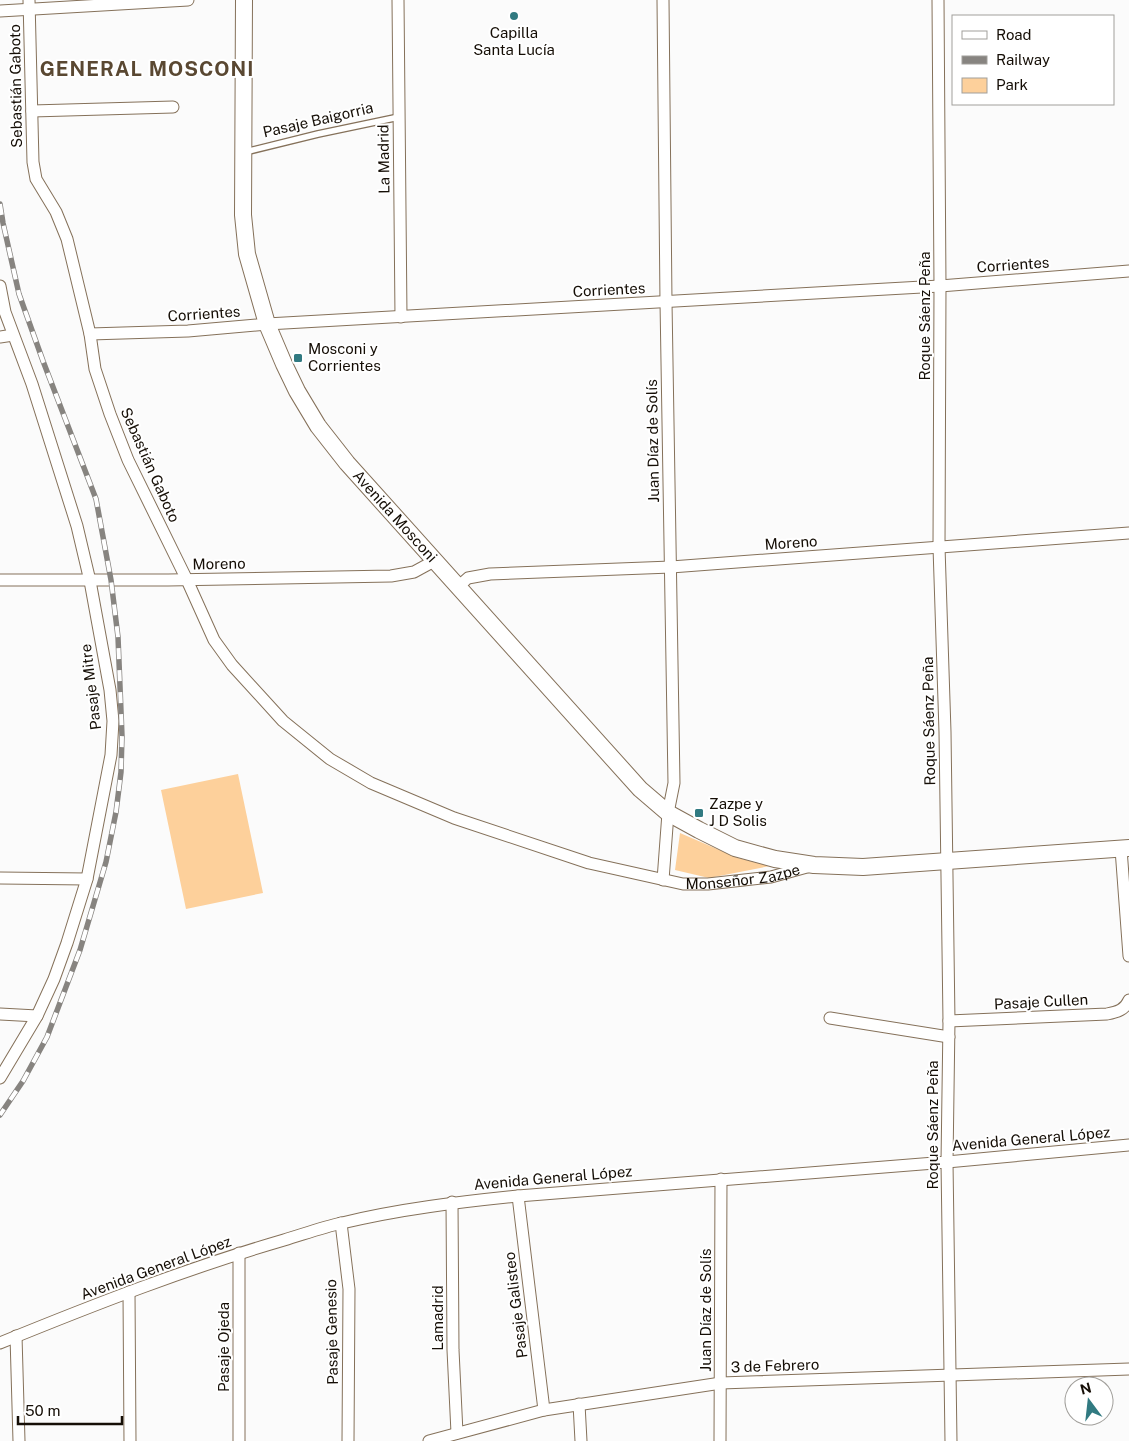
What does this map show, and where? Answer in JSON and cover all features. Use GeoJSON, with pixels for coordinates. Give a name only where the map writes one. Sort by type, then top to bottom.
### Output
{"type":"FeatureCollection","features":[{"type":"Feature","properties":{"kind":"street"},"geometry":{"type":"LineString","coordinates":[[0,11],[29,5],[188,0]]}},
{"type":"Feature","properties":{"kind":"street","name":"Avenida Mosconi"},"geometry":{"type":"LineString","coordinates":[[244,0],[243,215],[247,254],[267,324],[297,391],[318,426],[347,463],[436,560],[619,768],[640,789],[668,813],[735,848],[775,859],[814,865]]}},
{"type":"Feature","properties":{"kind":"street","name":"La Madrid"},"geometry":{"type":"LineString","coordinates":[[398,0],[401,317]]}},
{"type":"Feature","properties":{"kind":"street","name":"Juan Díaz de Solís"},"geometry":{"type":"LineString","coordinates":[[663,0],[674,783],[668,813],[663,880]]}},
{"type":"Feature","properties":{"kind":"street","name":"Roque Sáenz Peña"},"geometry":{"type":"LineString","coordinates":[[938,0],[939,547],[947,862],[949,1021],[947,1162],[951,1441]]}},
{"type":"Feature","properties":{"kind":"street","name":"Sebastián Gaboto"},"geometry":{"type":"LineString","coordinates":[[29,5],[32,162],[36,179],[56,212],[67,239],[90,334],[95,369],[110,414],[128,460],[187,580],[214,640],[232,665],[283,721],[330,760],[371,784],[454,818]]}},
{"type":"Feature","properties":{"kind":"street"},"geometry":{"type":"LineString","coordinates":[[32,111],[172,107]]}},
{"type":"Feature","properties":{"kind":"street","name":"Corrientes"},"geometry":{"type":"LineString","coordinates":[[90,334],[188,331],[267,324],[940,286],[1129,271]]}},
{"type":"Feature","properties":{"kind":"street","name":"Pasaje Mitre"},"geometry":{"type":"LineString","coordinates":[[0,286],[5,312],[32,384],[77,526],[90,581],[110,690],[113,721],[111,755],[87,879],[54,979],[37,1016],[0,1078]]}},
{"type":"Feature","properties":{"kind":"street"},"geometry":{"type":"LineString","coordinates":[[0,337],[13,335]]}},
{"type":"Feature","properties":{"kind":"street","name":"Moreno"},"geometry":{"type":"LineString","coordinates":[[459,586],[468,578],[490,574],[671,567],[1129,534]]}},
{"type":"Feature","properties":{"kind":"street","name":"Moreno"},"geometry":{"type":"LineString","coordinates":[[0,580],[90,581],[391,576],[414,572],[436,560]]}},
{"type":"Feature","properties":{"kind":"street","name":"Monseñor Zazpe"},"geometry":{"type":"LineString","coordinates":[[454,818],[589,863],[683,884],[708,884],[771,877],[814,865],[862,867],[1125,849]]}},
{"type":"Feature","properties":{"kind":"street"},"geometry":{"type":"LineString","coordinates":[[1125,849],[1129,956]]}},
{"type":"Feature","properties":{"kind":"street"},"geometry":{"type":"LineString","coordinates":[[0,878],[87,879]]}},
{"type":"Feature","properties":{"kind":"street","name":"Pasaje Cullen"},"geometry":{"type":"LineString","coordinates":[[949,1021],[1107,1014],[1119,1011],[1127,1006],[1129,1000]]}},
{"type":"Feature","properties":{"kind":"street"},"geometry":{"type":"LineString","coordinates":[[0,1014],[37,1016]]}},
{"type":"Feature","properties":{"kind":"street"},"geometry":{"type":"LineString","coordinates":[[830,1018],[949,1037]]}},
{"type":"Feature","properties":{"kind":"street","name":"Avenida General López"},"geometry":{"type":"LineString","coordinates":[[0,1343],[129,1292],[239,1253],[341,1223],[452,1202],[947,1162],[1129,1145]]}},
{"type":"Feature","properties":{"kind":"street","name":"Juan Díaz de Solís"},"geometry":{"type":"LineString","coordinates":[[720,1441],[721,1179]]}},
{"type":"Feature","properties":{"kind":"street","name":"Pasaje Galisteo"},"geometry":{"type":"LineString","coordinates":[[518,1196],[544,1410]]}},
{"type":"Feature","properties":{"kind":"street","name":"Lamadrid"},"geometry":{"type":"LineString","coordinates":[[452,1202],[453,1350],[457,1432]]}},
{"type":"Feature","properties":{"kind":"street","name":"Pasaje Genesio"},"geometry":{"type":"LineString","coordinates":[[341,1223],[349,1289],[348,1441]]}},
{"type":"Feature","properties":{"kind":"street","name":"Pasaje Ojeda"},"geometry":{"type":"LineString","coordinates":[[239,1253],[239,1441]]}},
{"type":"Feature","properties":{"kind":"street"},"geometry":{"type":"LineString","coordinates":[[129,1292],[130,1441]]}},
{"type":"Feature","properties":{"kind":"street"},"geometry":{"type":"LineString","coordinates":[[16,1336],[18,1441]]}},
{"type":"Feature","properties":{"kind":"street","name":"3 de Febrero"},"geometry":{"type":"LineString","coordinates":[[429,1441],[544,1410],[721,1383],[1129,1369]]}},
{"type":"Feature","properties":{"kind":"street"},"geometry":{"type":"LineString","coordinates":[[579,1404],[582,1441]]}},
{"type":"Feature","properties":{"kind":"street"},"geometry":{"type":"LineString","coordinates":[[472,1428],[472,1441]]}},
{"type":"Feature","properties":{"kind":"lane","name":"Pasaje Baigorria"},"geometry":{"type":"LineString","coordinates":[[244,152],[399,117]]}},
{"type":"Feature","properties":{"kind":"green space"},"geometry":{"type":"Polygon","coordinates":[[[238,774],[263,893],[186,909],[161,790],[238,774]]]}},
{"type":"Feature","properties":{"kind":"green space"},"geometry":{"type":"Polygon","coordinates":[[[680,833],[738,858],[770,866],[709,878],[675,870],[680,833]]]}},
{"type":"Feature","properties":{"kind":"railway"},"geometry":{"type":"LineString","coordinates":[[0,204],[19,294],[96,499],[111,580],[118,637],[122,736],[121,772],[116,812],[106,862],[80,950],[47,1037],[23,1081],[0,1115]]}},
{"type":"Feature","properties":{"kind":"place","name":"Capilla Santa Lucía"},"geometry":{"type":"Point","coordinates":[514,16]}},
{"type":"Feature","properties":{"kind":"place","name":"Mosconi y Corrientes"},"geometry":{"type":"Point","coordinates":[298,358]}},
{"type":"Feature","properties":{"kind":"place","name":"Zazpe y J D Solis"},"geometry":{"type":"Point","coordinates":[699,813]}},
{"type":"Feature","properties":{"kind":"district","name":"GENERAL MOSCONI"},"geometry":{"type":"Point","coordinates":[147,69]}}]}
